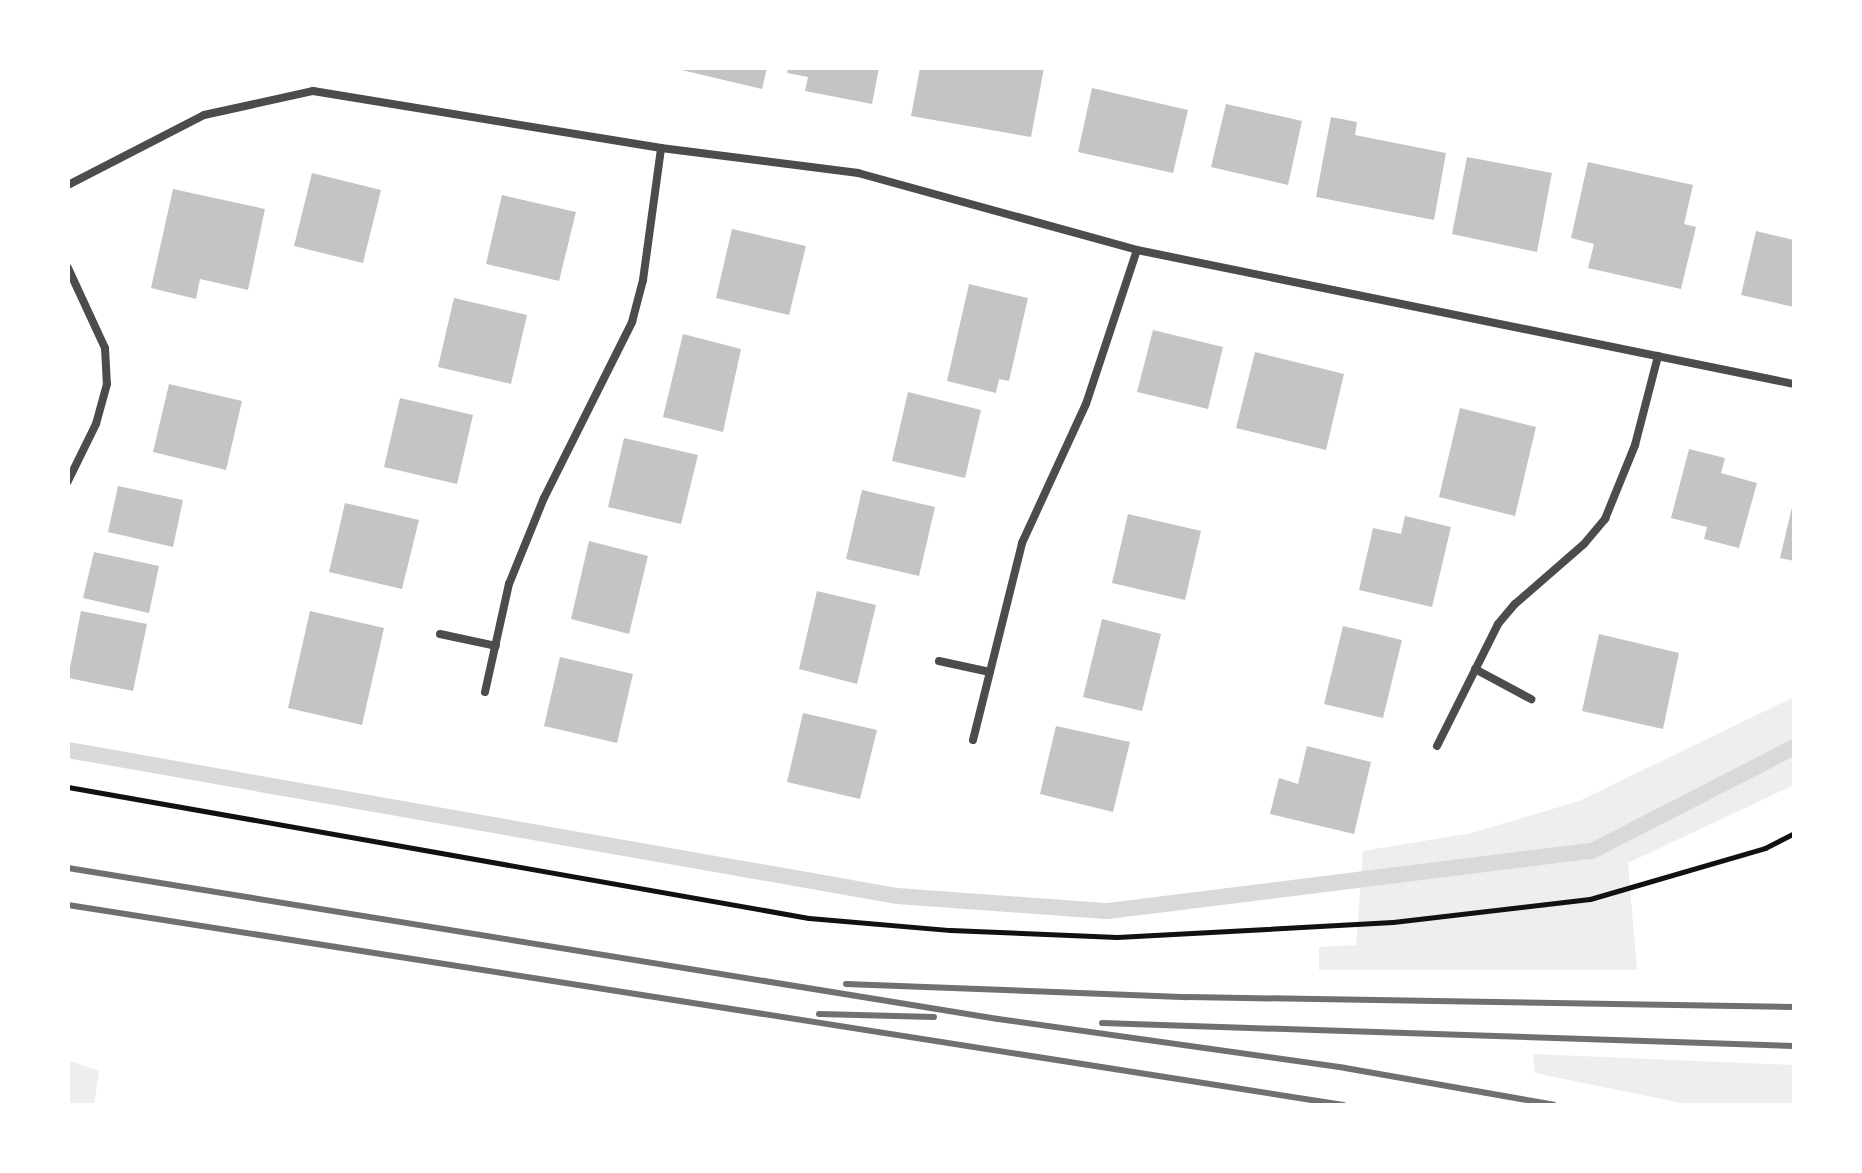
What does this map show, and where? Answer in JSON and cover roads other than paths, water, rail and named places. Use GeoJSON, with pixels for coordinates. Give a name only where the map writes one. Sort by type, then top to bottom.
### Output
{"type":"FeatureCollection","features":[{"type":"Feature","properties":{"kind":"street"},"geometry":{"type":"LineString","coordinates":[[68,185],[204,115],[313,91],[661,148],[858,173],[1137,250],[1794,384]]}},
{"type":"Feature","properties":{"kind":"street"},"geometry":{"type":"LineString","coordinates":[[485,692],[509,584],[544,498],[632,322],[643,280],[661,148]]}},
{"type":"Feature","properties":{"kind":"street"},"geometry":{"type":"LineString","coordinates":[[973,740],[1022,543],[1086,404],[1137,250]]}},
{"type":"Feature","properties":{"kind":"street"},"geometry":{"type":"LineString","coordinates":[[68,268],[105,348],[107,384],[96,424],[68,481]]}},
{"type":"Feature","properties":{"kind":"street"},"geometry":{"type":"LineString","coordinates":[[1437,746],[1498,624],[1515,604],[1584,544],[1605,519],[1635,445],[1658,356]]}},
{"type":"Feature","properties":{"kind":"street"},"geometry":{"type":"LineString","coordinates":[[440,634],[496,646]]}},
{"type":"Feature","properties":{"kind":"street"},"geometry":{"type":"LineString","coordinates":[[939,661],[990,672]]}},
{"type":"Feature","properties":{"kind":"street"},"geometry":{"type":"LineString","coordinates":[[1475,669],[1531,699]]}},
{"type":"Feature","properties":{"kind":"waterway"},"geometry":{"type":"LineString","coordinates":[[68,750],[897,896],[1108,911],[1592,851],[1794,747]]}},
{"type":"Feature","properties":{"kind":"railway"},"geometry":{"type":"LineString","coordinates":[[68,868],[998,1019],[1345,1068],[1554,1105]]}},
{"type":"Feature","properties":{"kind":"railway"},"geometry":{"type":"LineString","coordinates":[[68,905],[1343,1105]]}},
{"type":"Feature","properties":{"kind":"railway"},"geometry":{"type":"LineString","coordinates":[[846,984],[1188,997],[1794,1007]]}},
{"type":"Feature","properties":{"kind":"railway"},"geometry":{"type":"LineString","coordinates":[[819,1014],[934,1017]]}},
{"type":"Feature","properties":{"kind":"railway"},"geometry":{"type":"LineString","coordinates":[[1102,1023],[1794,1046]]}}]}
